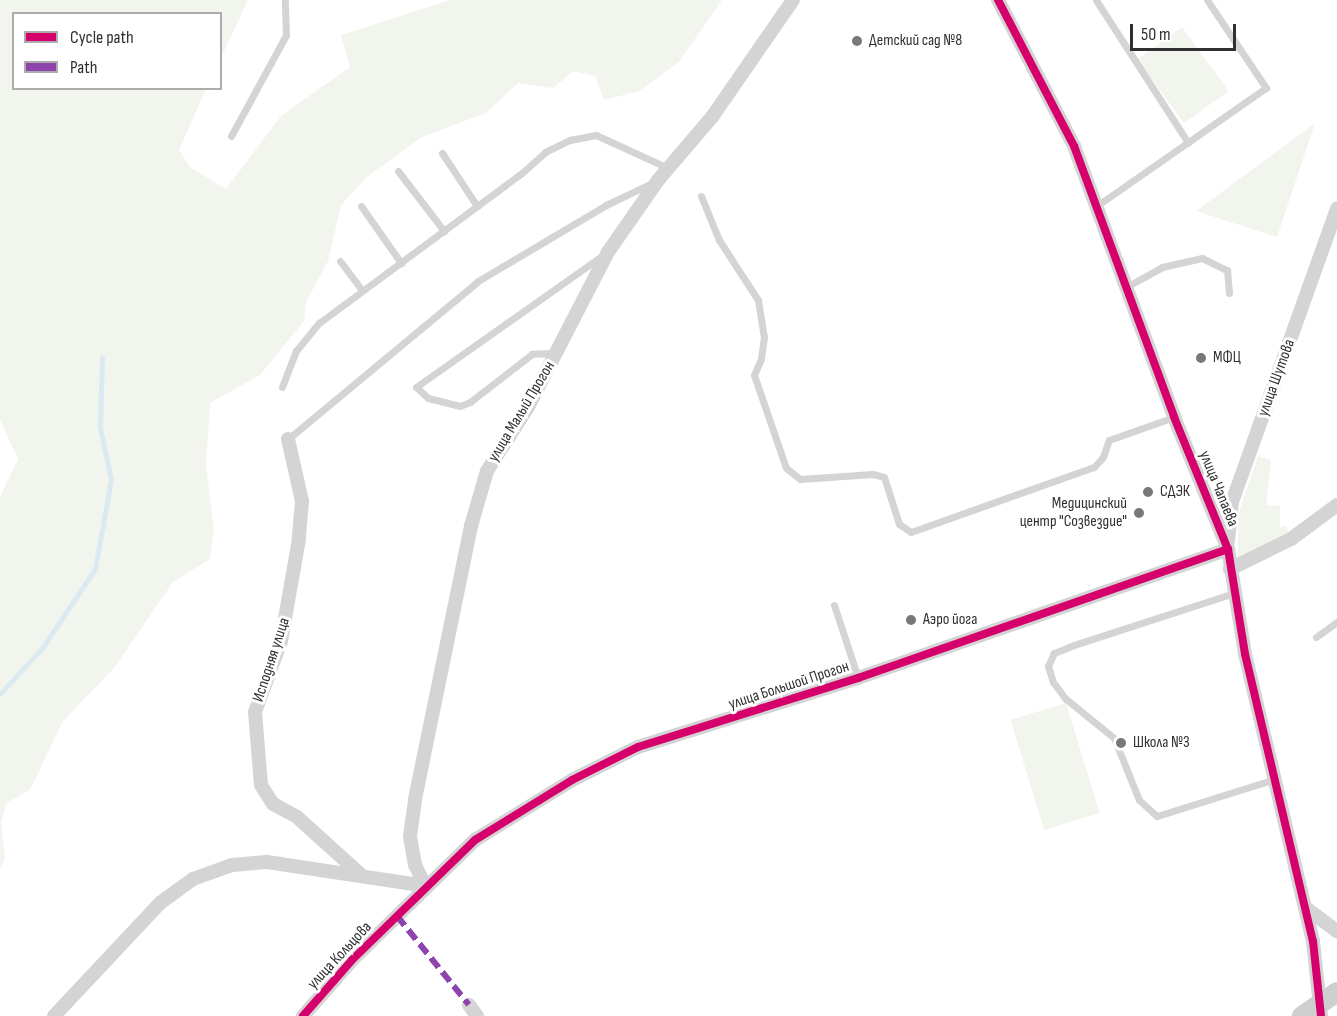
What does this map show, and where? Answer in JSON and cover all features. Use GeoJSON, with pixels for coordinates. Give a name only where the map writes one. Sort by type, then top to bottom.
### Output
{"type":"FeatureCollection","features":[{"type":"Feature","properties":{"kind":"main road"},"geometry":{"type":"LineString","coordinates":[[1302,1016],[1327,1003]]}},
{"type":"Feature","properties":{"kind":"street","name":"улица Малый Прогон"},"geometry":{"type":"LineString","coordinates":[[425,886],[415,865],[410,836],[415,799],[471,526],[487,471],[557,353],[608,252],[660,179],[712,117],[793,0]]}},
{"type":"Feature","properties":{"kind":"street","name":"улица Чапаева"},"geometry":{"type":"LineString","coordinates":[[999,0],[1074,146],[1128,286],[1174,417],[1228,549],[1233,593],[1327,1003]]}},
{"type":"Feature","properties":{"kind":"street","name":"улица Шутова"},"geometry":{"type":"LineString","coordinates":[[1228,549],[1232,502],[1337,208]]}},
{"type":"Feature","properties":{"kind":"street","name":"Исподняя улица"},"geometry":{"type":"LineString","coordinates":[[288,439],[302,501],[300,539],[281,641],[255,711],[261,785],[273,804],[297,818],[360,874]]}},
{"type":"Feature","properties":{"kind":"street"},"geometry":{"type":"LineString","coordinates":[[1230,569],[1291,539],[1337,506]]}},
{"type":"Feature","properties":{"kind":"street","name":"улица Большой Прогон"},"geometry":{"type":"LineString","coordinates":[[397,916],[425,886],[475,840],[572,780],[638,747],[858,678],[1228,549]]}},
{"type":"Feature","properties":{"kind":"street"},"geometry":{"type":"LineString","coordinates":[[54,1016],[160,903],[194,879],[232,865],[267,862],[360,874],[425,886]]}},
{"type":"Feature","properties":{"kind":"street"},"geometry":{"type":"LineString","coordinates":[[1306,908],[1337,931]]}},
{"type":"Feature","properties":{"kind":"street","name":"улица Кольцова"},"geometry":{"type":"LineString","coordinates":[[303,1016],[397,916]]}},
{"type":"Feature","properties":{"kind":"lane"},"geometry":{"type":"LineString","coordinates":[[231,136],[286,34],[285,0]]}},
{"type":"Feature","properties":{"kind":"lane"},"geometry":{"type":"LineString","coordinates":[[1096,0],[1188,143]]}},
{"type":"Feature","properties":{"kind":"lane"},"geometry":{"type":"LineString","coordinates":[[1098,205],[1266,88],[1207,0]]}},
{"type":"Feature","properties":{"kind":"lane"},"geometry":{"type":"LineString","coordinates":[[282,387],[296,351],[319,323],[444,231],[545,152],[570,140],[596,135],[669,168]]}},
{"type":"Feature","properties":{"kind":"lane"},"geometry":{"type":"LineString","coordinates":[[442,153],[477,206]]}},
{"type":"Feature","properties":{"kind":"lane"},"geometry":{"type":"LineString","coordinates":[[398,171],[444,231]]}},
{"type":"Feature","properties":{"kind":"lane"},"geometry":{"type":"LineString","coordinates":[[288,439],[478,281],[606,205],[660,179]]}},
{"type":"Feature","properties":{"kind":"lane"},"geometry":{"type":"LineString","coordinates":[[701,196],[718,240],[758,300],[764,337],[761,358],[754,375],[786,468],[800,479],[873,474],[884,477],[899,524],[911,532],[1094,467],[1103,456],[1109,440],[1174,417]]}},
{"type":"Feature","properties":{"kind":"lane"},"geometry":{"type":"LineString","coordinates":[[361,206],[401,263]]}},
{"type":"Feature","properties":{"kind":"lane"},"geometry":{"type":"LineString","coordinates":[[557,353],[532,354],[470,402],[460,406],[428,398],[416,387],[608,252]]}},
{"type":"Feature","properties":{"kind":"lane"},"geometry":{"type":"LineString","coordinates":[[1128,286],[1162,267],[1202,258],[1227,270],[1229,293]]}},
{"type":"Feature","properties":{"kind":"lane"},"geometry":{"type":"LineString","coordinates":[[340,261],[362,290]]}},
{"type":"Feature","properties":{"kind":"lane"},"geometry":{"type":"LineString","coordinates":[[1233,593],[1074,645],[1054,653],[1048,666],[1053,682],[1066,699],[1114,738],[1139,800],[1157,816],[1277,778]]}},
{"type":"Feature","properties":{"kind":"lane"},"geometry":{"type":"LineString","coordinates":[[834,605],[858,678]]}},
{"type":"Feature","properties":{"kind":"lane"},"geometry":{"type":"LineString","coordinates":[[1316,638],[1337,622]]}},
{"type":"Feature","properties":{"kind":"shaded area"},"geometry":{"type":"Polygon","coordinates":[[[0,0],[248,0],[222,56],[222,12],[12,12],[12,90],[206,90],[179,150],[191,168],[226,189],[281,116],[350,67],[341,35],[450,0],[722,0],[679,62],[639,91],[604,100],[595,76],[574,71],[553,88],[518,83],[486,113],[422,137],[368,176],[341,205],[328,261],[306,302],[304,321],[260,375],[210,403],[206,465],[214,531],[210,559],[173,582],[114,668],[63,721],[30,790],[6,803],[1,823],[5,858],[0,870],[0,497],[18,459],[0,420],[0,0]]]}},
{"type":"Feature","properties":{"kind":"shaded area"},"geometry":{"type":"Polygon","coordinates":[[[1182,27],[1228,91],[1184,123],[1138,59],[1182,27]]]}},
{"type":"Feature","properties":{"kind":"shaded area"},"geometry":{"type":"Polygon","coordinates":[[[1315,123],[1277,237],[1196,211],[1315,123]]]}},
{"type":"Feature","properties":{"kind":"shaded area"},"geometry":{"type":"Polygon","coordinates":[[[1258,456],[1271,460],[1266,505],[1280,506],[1280,527],[1286,526],[1289,535],[1238,559],[1238,515],[1258,456]]]}},
{"type":"Feature","properties":{"kind":"shaded area"},"geometry":{"type":"Polygon","coordinates":[[[1066,703],[1100,813],[1044,830],[1011,720],[1066,703]]]}},
{"type":"Feature","properties":{"kind":"waterway"},"geometry":{"type":"LineString","coordinates":[[0,694],[43,647],[95,569],[111,480],[100,428],[102,358]]}},
{"type":"Feature","properties":{"kind":"marked path"},"geometry":{"type":"LineString","coordinates":[[397,916],[469,1005]]}},
{"type":"Feature","properties":{"kind":"cycle path"},"geometry":{"type":"LineString","coordinates":[[998,0],[1074,146],[1174,417],[1228,549],[1245,654],[1313,941],[1321,1016]]}},
{"type":"Feature","properties":{"kind":"cycle path"},"geometry":{"type":"LineString","coordinates":[[303,1016],[352,960],[475,840],[572,780],[638,747],[858,678],[1228,549]]}},
{"type":"Feature","properties":{"kind":"place","name":"Детский сад №8"},"geometry":{"type":"Point","coordinates":[857,41]}},
{"type":"Feature","properties":{"kind":"place","name":"МФЦ"},"geometry":{"type":"Point","coordinates":[1201,358]}},
{"type":"Feature","properties":{"kind":"place","name":"СДЭК"},"geometry":{"type":"Point","coordinates":[1148,492]}},
{"type":"Feature","properties":{"kind":"place","name":"Медицинский центр \"Созвездие\""},"geometry":{"type":"Point","coordinates":[1139,513]}},
{"type":"Feature","properties":{"kind":"place","name":"Аэро йога"},"geometry":{"type":"Point","coordinates":[911,620]}},
{"type":"Feature","properties":{"kind":"place","name":"Школа №3"},"geometry":{"type":"Point","coordinates":[1121,743]}}]}
